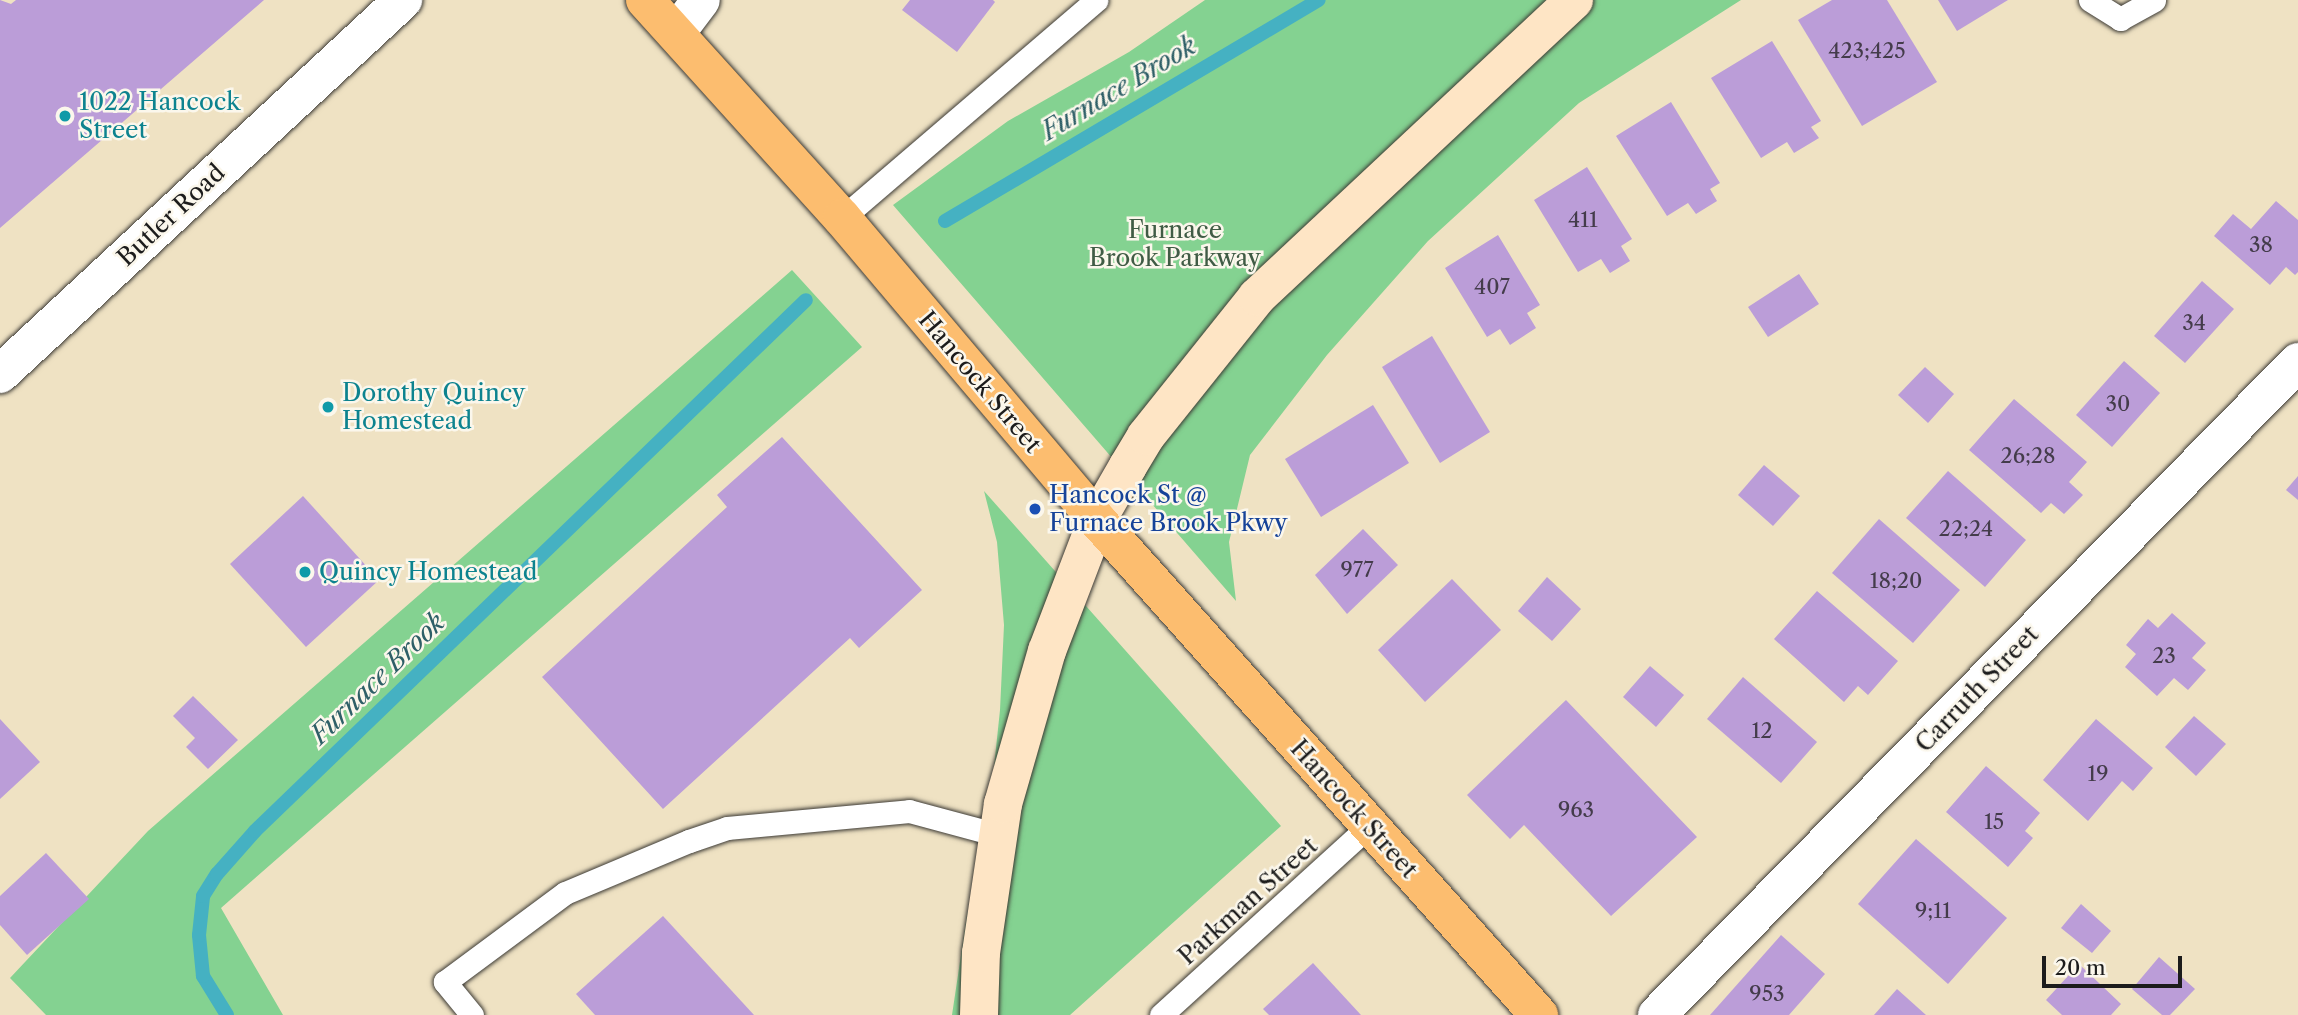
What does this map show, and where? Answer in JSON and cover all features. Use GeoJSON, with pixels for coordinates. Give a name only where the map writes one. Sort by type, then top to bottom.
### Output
{"type":"FeatureCollection","features":[{"type":"Feature","properties":{"kind":"main road","name":"Hancock Street"},"geometry":{"type":"LineString","coordinates":[[645,0],[842,218],[1097,520],[1539,1015]]}},
{"type":"Feature","properties":{"kind":"main road"},"geometry":{"type":"LineString","coordinates":[[979,1015],[981,953],[1003,804],[1047,651],[1097,520],[1146,436],[1257,298],[1574,0]]}},
{"type":"Feature","properties":{"kind":"street","name":"Butler Road"},"geometry":{"type":"LineString","coordinates":[[0,374],[403,0]]}},
{"type":"Feature","properties":{"kind":"street"},"geometry":{"type":"LineString","coordinates":[[676,33],[701,0]]}},
{"type":"Feature","properties":{"kind":"street","name":"Carruth Street"},"geometry":{"type":"LineString","coordinates":[[1657,1015],[2298,362]]}},
{"type":"Feature","properties":{"kind":"lane"},"geometry":{"type":"LineString","coordinates":[[842,218],[1096,0]]}},
{"type":"Feature","properties":{"kind":"lane"},"geometry":{"type":"LineString","coordinates":[[2090,0],[2120,19],[2154,0]]}},
{"type":"Feature","properties":{"kind":"lane"},"geometry":{"type":"LineString","coordinates":[[472,1015],[445,982],[554,901],[727,828],[909,811],[998,835]]}},
{"type":"Feature","properties":{"kind":"lane","name":"Parkman Street"},"geometry":{"type":"LineString","coordinates":[[1161,1015],[1369,826]]}},
{"type":"Feature","properties":{"kind":"green space","name":"Furnace Brook Parkway"},"geometry":{"type":"Polygon","coordinates":[[[1205,0],[1741,0],[1579,103],[1428,241],[1327,355],[1250,455],[1229,542],[1236,601],[893,205],[1008,121],[1129,52],[1205,0]]]}},
{"type":"Feature","properties":{"kind":"green space"},"geometry":{"type":"Polygon","coordinates":[[[792,270],[862,347],[221,908],[283,1015],[46,1015],[10,978],[148,831],[792,270]]]}},
{"type":"Feature","properties":{"kind":"green space"},"geometry":{"type":"Polygon","coordinates":[[[984,491],[1281,826],[1070,1015],[952,1015],[967,915],[988,824],[1000,710],[1004,625],[997,542],[984,491]]]}},
{"type":"Feature","properties":{"kind":"building","name":"1022 Hancock Street"},"geometry":{"type":"Polygon","coordinates":[[[0,0],[11,4],[16,0],[264,0],[0,228],[0,0]]]}},
{"type":"Feature","properties":{"kind":"building"},"geometry":{"type":"Polygon","coordinates":[[[910,0],[995,2],[957,52],[902,10],[910,0]]]}},
{"type":"Feature","properties":{"kind":"building"},"geometry":{"type":"Polygon","coordinates":[[[1832,0],[1887,0],[1937,82],[1862,126],[1798,20],[1832,0]]]}},
{"type":"Feature","properties":{"kind":"building"},"geometry":{"type":"Polygon","coordinates":[[[1938,0],[2008,0],[1957,31],[1938,0]]]}},
{"type":"Feature","properties":{"kind":"building"},"geometry":{"type":"Polygon","coordinates":[[[1772,41],[1821,121],[1811,127],[1819,138],[1794,153],[1787,142],[1761,158],[1711,78],[1772,41]]]}},
{"type":"Feature","properties":{"kind":"building"},"geometry":{"type":"Polygon","coordinates":[[[1671,102],[1720,183],[1710,189],[1717,201],[1696,214],[1688,203],[1667,216],[1616,136],[1671,102]]]}},
{"type":"Feature","properties":{"kind":"building"},"geometry":{"type":"Polygon","coordinates":[[[1587,167],[1632,239],[1621,246],[1630,261],[1610,273],[1601,259],[1578,272],[1534,200],[1587,167]]]}},
{"type":"Feature","properties":{"kind":"building"},"geometry":{"type":"Polygon","coordinates":[[[2276,201],[2298,220],[2298,272],[2295,275],[2286,267],[2270,285],[2214,236],[2233,214],[2251,229],[2276,201]]]}},
{"type":"Feature","properties":{"kind":"building"},"geometry":{"type":"Polygon","coordinates":[[[1498,235],[1540,305],[1527,313],[1536,328],[1510,345],[1500,329],[1487,337],[1445,268],[1498,235]]]}},
{"type":"Feature","properties":{"kind":"building"},"geometry":{"type":"Polygon","coordinates":[[[1799,274],[1819,304],[1768,337],[1748,307],[1799,274]]]}},
{"type":"Feature","properties":{"kind":"building"},"geometry":{"type":"Polygon","coordinates":[[[2202,281],[2234,309],[2185,363],[2154,336],[2202,281]]]}},
{"type":"Feature","properties":{"kind":"building"},"geometry":{"type":"Polygon","coordinates":[[[1432,336],[1490,432],[1440,463],[1382,367],[1432,336]]]}},
{"type":"Feature","properties":{"kind":"building"},"geometry":{"type":"Polygon","coordinates":[[[2124,361],[2160,393],[2112,447],[2076,415],[2124,361]]]}},
{"type":"Feature","properties":{"kind":"building"},"geometry":{"type":"Polygon","coordinates":[[[1925,367],[1954,394],[1928,423],[1898,395],[1925,367]]]}},
{"type":"Feature","properties":{"kind":"building"},"geometry":{"type":"Polygon","coordinates":[[[2014,399],[2087,462],[2069,482],[2083,495],[2064,514],[2051,503],[2041,513],[1969,450],[2014,399]]]}},
{"type":"Feature","properties":{"kind":"building"},"geometry":{"type":"Polygon","coordinates":[[[1373,405],[1409,463],[1321,517],[1285,459],[1373,405]]]}},
{"type":"Feature","properties":{"kind":"building"},"geometry":{"type":"Polygon","coordinates":[[[782,437],[922,590],[859,648],[850,638],[663,809],[542,677],[727,507],[717,495],[782,437]]]}},
{"type":"Feature","properties":{"kind":"building"},"geometry":{"type":"Polygon","coordinates":[[[1764,465],[1800,496],[1773,526],[1738,495],[1764,465]]]}},
{"type":"Feature","properties":{"kind":"building"},"geometry":{"type":"Polygon","coordinates":[[[1948,471],[2026,540],[1985,587],[1906,518],[1948,471]]]}},
{"type":"Feature","properties":{"kind":"building"},"geometry":{"type":"Polygon","coordinates":[[[2298,476],[2298,500],[2286,490],[2298,476]]]}},
{"type":"Feature","properties":{"kind":"building","name":"Quincy Homestead"},"geometry":{"type":"Polygon","coordinates":[[[303,496],[379,580],[306,647],[230,564],[303,496]]]}},
{"type":"Feature","properties":{"kind":"building"},"geometry":{"type":"Polygon","coordinates":[[[1879,519],[1960,590],[1913,643],[1832,573],[1879,519]]]}},
{"type":"Feature","properties":{"kind":"building"},"geometry":{"type":"Polygon","coordinates":[[[1363,529],[1398,565],[1347,614],[1315,575],[1363,529]]]}},
{"type":"Feature","properties":{"kind":"building"},"geometry":{"type":"Polygon","coordinates":[[[1547,577],[1581,609],[1552,641],[1518,611],[1547,577]]]}},
{"type":"Feature","properties":{"kind":"building"},"geometry":{"type":"Polygon","coordinates":[[[1452,579],[1501,630],[1425,702],[1378,650],[1452,579]]]}},
{"type":"Feature","properties":{"kind":"building"},"geometry":{"type":"Polygon","coordinates":[[[1817,591],[1898,661],[1868,695],[1858,686],[1844,702],[1774,639],[1817,591]]]}},
{"type":"Feature","properties":{"kind":"building"},"geometry":{"type":"Polygon","coordinates":[[[2172,613],[2206,643],[2192,658],[2206,670],[2188,690],[2174,678],[2157,696],[2125,667],[2136,654],[2126,645],[2148,619],[2158,628],[2172,613]]]}},
{"type":"Feature","properties":{"kind":"building"},"geometry":{"type":"Polygon","coordinates":[[[1650,666],[1684,695],[1656,727],[1623,697],[1650,666]]]}},
{"type":"Feature","properties":{"kind":"building"},"geometry":{"type":"Polygon","coordinates":[[[1743,677],[1817,742],[1781,783],[1707,719],[1743,677]]]}},
{"type":"Feature","properties":{"kind":"building"},"geometry":{"type":"Polygon","coordinates":[[[193,696],[238,740],[208,769],[186,747],[195,738],[173,716],[193,696]]]}},
{"type":"Feature","properties":{"kind":"building"},"geometry":{"type":"Polygon","coordinates":[[[1566,700],[1697,837],[1611,916],[1524,825],[1510,839],[1467,795],[1566,700]]]}},
{"type":"Feature","properties":{"kind":"building"},"geometry":{"type":"Polygon","coordinates":[[[2194,716],[2226,744],[2196,776],[2165,747],[2194,716]]]}},
{"type":"Feature","properties":{"kind":"building"},"geometry":{"type":"Polygon","coordinates":[[[0,719],[40,762],[0,799],[0,719]]]}},
{"type":"Feature","properties":{"kind":"building"},"geometry":{"type":"Polygon","coordinates":[[[2096,719],[2153,768],[2133,791],[2122,781],[2088,821],[2043,780],[2096,719]]]}},
{"type":"Feature","properties":{"kind":"building"},"geometry":{"type":"Polygon","coordinates":[[[1986,766],[2040,813],[2025,831],[2033,838],[2008,867],[1946,812],[1986,766]]]}},
{"type":"Feature","properties":{"kind":"building"},"geometry":{"type":"Polygon","coordinates":[[[1916,839],[2007,918],[1948,984],[1858,904],[1916,839]]]}},
{"type":"Feature","properties":{"kind":"building"},"geometry":{"type":"Polygon","coordinates":[[[46,853],[89,899],[27,955],[0,925],[0,896],[46,853]]]}},
{"type":"Feature","properties":{"kind":"building"},"geometry":{"type":"Polygon","coordinates":[[[2081,904],[2111,931],[2092,953],[2061,928],[2081,904]]]}},
{"type":"Feature","properties":{"kind":"building"},"geometry":{"type":"Polygon","coordinates":[[[663,916],[754,1015],[595,1015],[576,994],[663,916]]]}},
{"type":"Feature","properties":{"kind":"building"},"geometry":{"type":"Polygon","coordinates":[[[1781,935],[1825,974],[1789,1015],[1710,1015],[1781,935]]]}},
{"type":"Feature","properties":{"kind":"building"},"geometry":{"type":"Polygon","coordinates":[[[2159,957],[2195,989],[2170,1015],[2162,1015],[2132,989],[2159,957]]]}},
{"type":"Feature","properties":{"kind":"building"},"geometry":{"type":"Polygon","coordinates":[[[1313,963],[1361,1015],[1269,1015],[1263,1009],[1313,963]]]}},
{"type":"Feature","properties":{"kind":"building"},"geometry":{"type":"Polygon","coordinates":[[[2079,964],[2121,1004],[2111,1015],[2062,1015],[2046,1000],[2079,964]]]}},
{"type":"Feature","properties":{"kind":"building"},"geometry":{"type":"Polygon","coordinates":[[[1897,989],[1926,1015],[1874,1015],[1897,989]]]}},
{"type":"Feature","properties":{"kind":"waterway","name":"Furnace Brook"},"geometry":{"type":"LineString","coordinates":[[945,221],[1318,0]]}},
{"type":"Feature","properties":{"kind":"waterway","name":"Furnace Brook"},"geometry":{"type":"LineString","coordinates":[[227,1015],[203,976],[199,935],[203,896],[217,874],[255,831],[806,300]]}},
{"type":"Feature","properties":{"kind":"place","name":"1022 Hancock Street"},"geometry":{"type":"Point","coordinates":[65,116]}},
{"type":"Feature","properties":{"kind":"place","name":"Dorothy Quincy Homestead"},"geometry":{"type":"Point","coordinates":[328,407]}},
{"type":"Feature","properties":{"kind":"place","name":"Hancock St @ Furnace Brook Pkwy"},"geometry":{"type":"Point","coordinates":[1035,509]}},
{"type":"Feature","properties":{"kind":"place","name":"Quincy Homestead"},"geometry":{"type":"Point","coordinates":[305,572]}}]}
